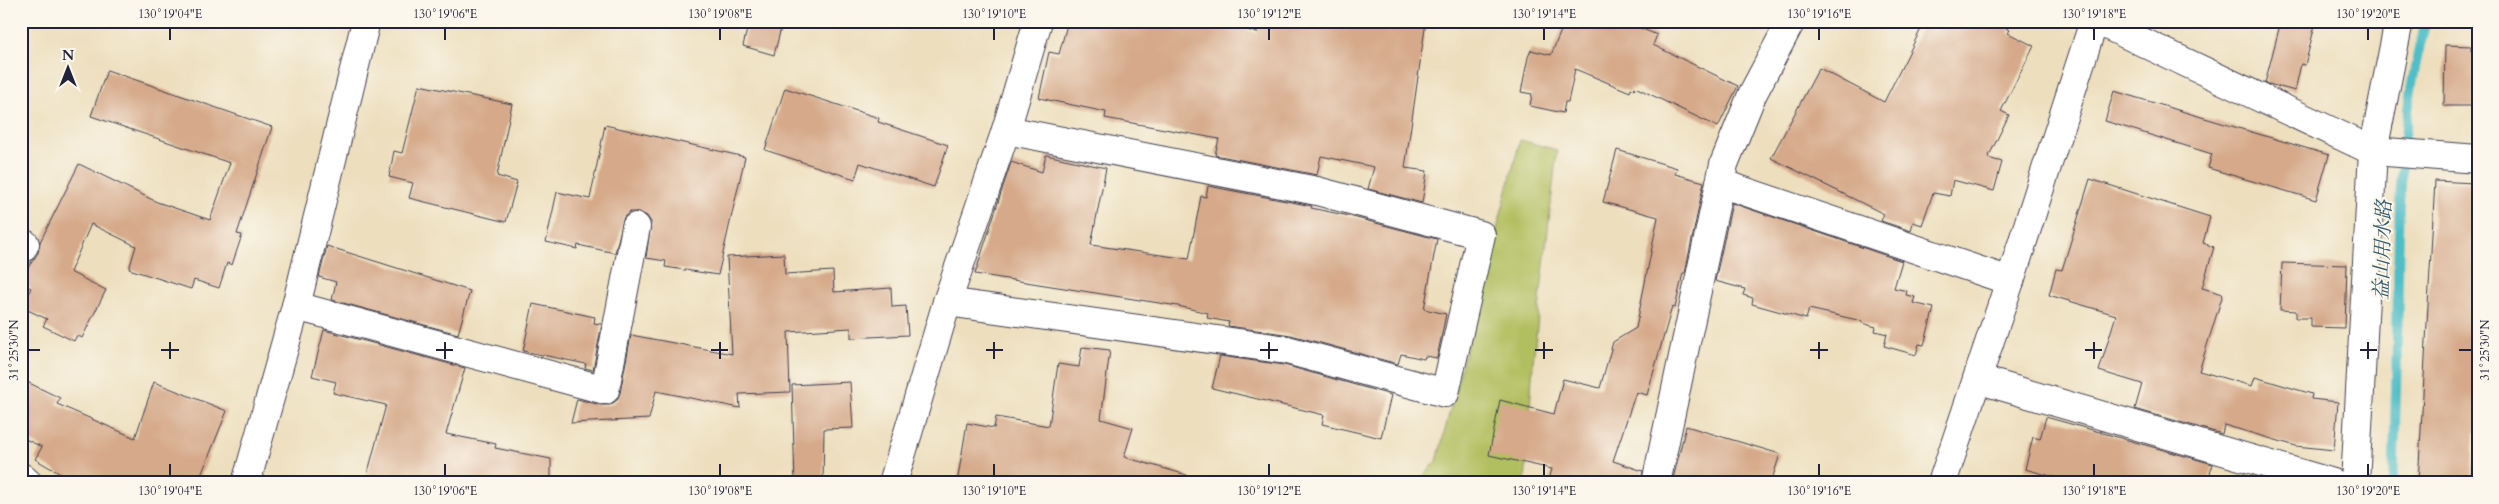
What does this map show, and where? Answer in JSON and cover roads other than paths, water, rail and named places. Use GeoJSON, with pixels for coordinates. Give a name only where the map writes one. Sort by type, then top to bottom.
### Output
{"type":"FeatureCollection","features":[{"type":"Feature","properties":{"kind":"street"},"geometry":{"type":"LineString","coordinates":[[246,483],[296,306],[366,21]]}},
{"type":"Feature","properties":{"kind":"street"},"geometry":{"type":"LineString","coordinates":[[893,483],[947,302],[1006,130],[1038,21]]}},
{"type":"Feature","properties":{"kind":"street"},"geometry":{"type":"LineString","coordinates":[[1656,483],[1724,164],[1752,95],[1791,21]]}},
{"type":"Feature","properties":{"kind":"street"},"geometry":{"type":"LineString","coordinates":[[1942,483],[2094,21]]}},
{"type":"Feature","properties":{"kind":"street"},"geometry":{"type":"LineString","coordinates":[[2098,21],[2380,152],[2478,159]]}},
{"type":"Feature","properties":{"kind":"street"},"geometry":{"type":"LineString","coordinates":[[2355,483],[2380,152],[2399,21]]}},
{"type":"Feature","properties":{"kind":"street"},"geometry":{"type":"LineString","coordinates":[[947,302],[1287,350],[1445,393],[1481,234],[1317,191],[1006,130]]}},
{"type":"Feature","properties":{"kind":"street"},"geometry":{"type":"LineString","coordinates":[[1720,183],[2010,281]]}},
{"type":"Feature","properties":{"kind":"street"},"geometry":{"type":"LineString","coordinates":[[296,306],[605,390],[636,227]]}},
{"type":"Feature","properties":{"kind":"street"},"geometry":{"type":"LineString","coordinates":[[1977,379],[2333,483]]}},
{"type":"Feature","properties":{"kind":"street"},"geometry":{"type":"LineString","coordinates":[[21,477],[28,483]]}},
{"type":"Feature","properties":{"kind":"waterway","name":"益山用水路"},"geometry":{"type":"LineString","coordinates":[[2393,483],[2403,152],[2412,86],[2426,21]]}}]}
